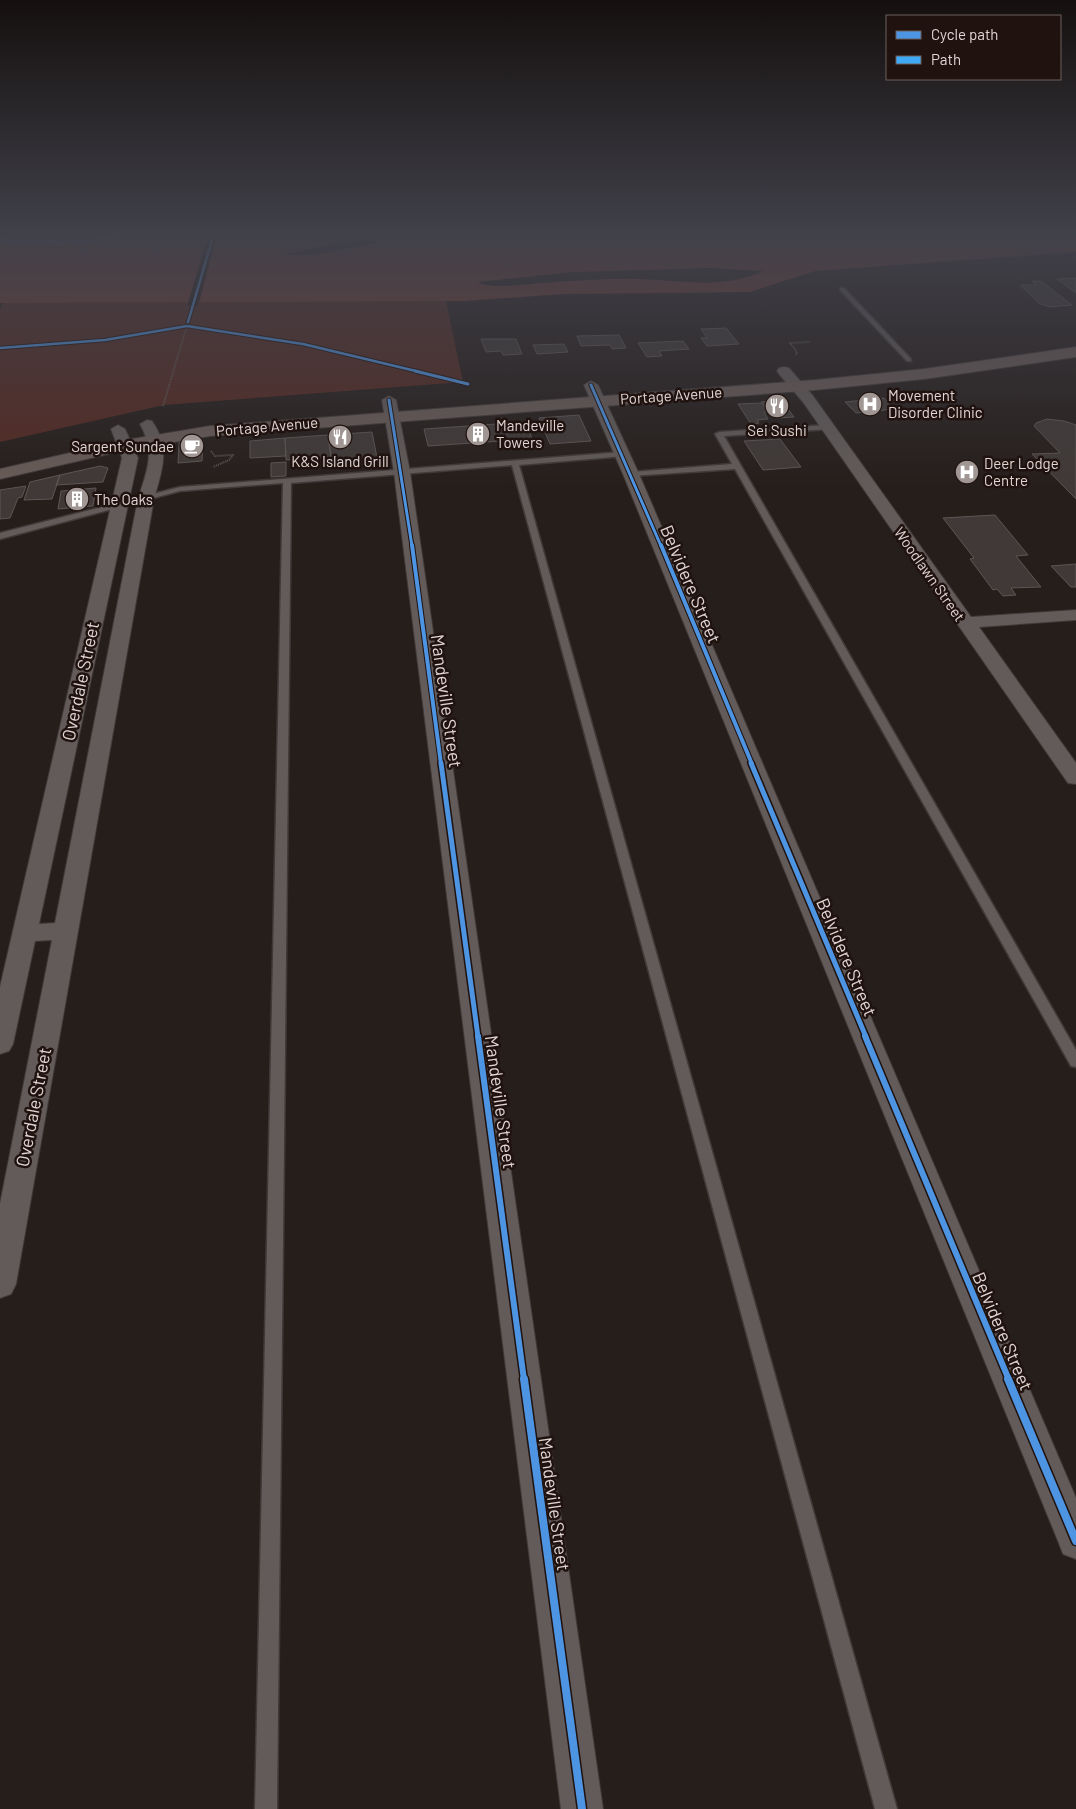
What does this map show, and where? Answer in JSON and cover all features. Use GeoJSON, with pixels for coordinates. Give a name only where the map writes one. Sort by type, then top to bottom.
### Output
{"type":"FeatureCollection","features":[{"type":"Feature","properties":{"kind":"highway","name":"Portage Avenue"},"geometry":{"type":"LineString","coordinates":[[777,371],[924,374],[1076,352]]}},
{"type":"Feature","properties":{"kind":"highway"},"geometry":{"type":"LineString","coordinates":[[887,362],[924,358]]}},
{"type":"Feature","properties":{"kind":"highway","name":"Portage Avenue"},"geometry":{"type":"LineString","coordinates":[[0,474],[157,422],[242,428],[397,405],[600,390],[798,371]]}},
{"type":"Feature","properties":{"kind":"highway","name":"Portage Avenue"},"geometry":{"type":"LineString","coordinates":[[572,386],[600,390]]}},
{"type":"Feature","properties":{"kind":"highway"},"geometry":{"type":"LineString","coordinates":[[447,396],[485,393]]}},
{"type":"Feature","properties":{"kind":"highway","name":"Portage Avenue"},"geometry":{"type":"LineString","coordinates":[[371,402],[397,405]]}},
{"type":"Feature","properties":{"kind":"street","name":"Woodlawn Street"},"geometry":{"type":"LineString","coordinates":[[798,371],[828,427],[1076,778]]}},
{"type":"Feature","properties":{"kind":"street","name":"Belvidere Street"},"geometry":{"type":"LineString","coordinates":[[600,390],[626,464],[1076,1541]]}},
{"type":"Feature","properties":{"kind":"street","name":"Mandeville Street"},"geometry":{"type":"LineString","coordinates":[[397,405],[402,472],[582,1809]]}},
{"type":"Feature","properties":{"kind":"street","name":"Overdale Street"},"geometry":{"type":"LineString","coordinates":[[0,1284],[146,499],[158,453],[157,422]]}},
{"type":"Feature","properties":{"kind":"street","name":"Overdale Street"},"geometry":{"type":"LineString","coordinates":[[0,1044],[130,458],[116,435]]}},
{"type":"Feature","properties":{"kind":"street"},"geometry":{"type":"LineString","coordinates":[[965,623],[1076,615]]}},
{"type":"Feature","properties":{"kind":"street"},"geometry":{"type":"LineString","coordinates":[[24,934],[66,930]]}},
{"type":"Feature","properties":{"kind":"lane"},"geometry":{"type":"LineString","coordinates":[[869,317],[909,360]]}},
{"type":"Feature","properties":{"kind":"lane"},"geometry":{"type":"LineString","coordinates":[[828,427],[719,434],[1076,1062]]}},
{"type":"Feature","properties":{"kind":"lane"},"geometry":{"type":"LineString","coordinates":[[0,536],[180,489],[515,463],[737,466]]}},
{"type":"Feature","properties":{"kind":"lane"},"geometry":{"type":"LineString","coordinates":[[515,463],[886,1809]]}},
{"type":"Feature","properties":{"kind":"lane"},"geometry":{"type":"LineString","coordinates":[[266,1809],[287,481]]}},
{"type":"Feature","properties":{"kind":"path"},"geometry":{"type":"LineString","coordinates":[[157,422],[189,317]]}},
{"type":"Feature","properties":{"kind":"path"},"geometry":{"type":"LineString","coordinates":[[187,324],[196,328]]}},
{"type":"Feature","properties":{"kind":"path"},"geometry":{"type":"LineString","coordinates":[[179,328],[187,324]]}},
{"type":"Feature","properties":{"kind":"path"},"geometry":{"type":"LineString","coordinates":[[798,371],[797,352],[790,344],[810,342]]}},
{"type":"Feature","properties":{"kind":"path"},"geometry":{"type":"LineString","coordinates":[[213,447],[211,450],[212,455],[233,455],[229,460],[213,467]]}},
{"type":"Feature","properties":{"kind":"shaded area"},"geometry":{"type":"Polygon","coordinates":[[[0,317],[449,317],[463,382],[164,405],[0,442],[0,317]]]}},
{"type":"Feature","properties":{"kind":"building"},"geometry":{"type":"Polygon","coordinates":[[[726,328],[739,344],[707,346],[701,338],[707,338],[701,329],[726,328]]]}},
{"type":"Feature","properties":{"kind":"building"},"geometry":{"type":"Polygon","coordinates":[[[619,335],[626,348],[612,349],[610,345],[581,346],[577,336],[619,335]]]}},
{"type":"Feature","properties":{"kind":"building"},"geometry":{"type":"Polygon","coordinates":[[[481,339],[516,339],[522,354],[503,355],[501,351],[486,352],[481,339]]]}},
{"type":"Feature","properties":{"kind":"building"},"geometry":{"type":"Polygon","coordinates":[[[683,341],[689,349],[659,351],[662,356],[647,357],[638,343],[683,341]]]}},
{"type":"Feature","properties":{"kind":"building"},"geometry":{"type":"Polygon","coordinates":[[[564,344],[568,352],[537,354],[533,345],[564,344]]]}},
{"type":"Feature","properties":{"kind":"building"},"geometry":{"type":"Polygon","coordinates":[[[884,398],[894,409],[856,413],[845,402],[884,398]]]}},
{"type":"Feature","properties":{"kind":"building"},"geometry":{"type":"Polygon","coordinates":[[[779,400],[783,402],[794,417],[777,418],[770,408],[767,409],[761,402],[779,400]]]}},
{"type":"Feature","properties":{"kind":"building"},"geometry":{"type":"Polygon","coordinates":[[[762,403],[768,412],[764,412],[768,419],[757,420],[759,423],[751,424],[738,404],[762,403]]]}},
{"type":"Feature","properties":{"kind":"building"},"geometry":{"type":"Polygon","coordinates":[[[579,415],[591,441],[550,444],[539,418],[579,415]]]}},
{"type":"Feature","properties":{"kind":"building"},"geometry":{"type":"Polygon","coordinates":[[[1047,419],[1076,425],[1076,499],[1032,454],[1060,453],[1034,426],[1036,423],[1047,419]]]}},
{"type":"Feature","properties":{"kind":"building","name":"Mandeville Towers"},"geometry":{"type":"Polygon","coordinates":[[[526,422],[532,439],[428,446],[424,429],[526,422]]]}},
{"type":"Feature","properties":{"kind":"building"},"geometry":{"type":"Polygon","coordinates":[[[372,432],[378,463],[332,466],[328,435],[372,432]]]}},
{"type":"Feature","properties":{"kind":"building"},"geometry":{"type":"Polygon","coordinates":[[[328,435],[331,457],[286,460],[285,438],[328,435]]]}},
{"type":"Feature","properties":{"kind":"building"},"geometry":{"type":"Polygon","coordinates":[[[285,438],[286,456],[250,458],[250,441],[285,438]]]}},
{"type":"Feature","properties":{"kind":"building"},"geometry":{"type":"Polygon","coordinates":[[[780,439],[801,467],[763,470],[744,441],[780,439]]]}},
{"type":"Feature","properties":{"kind":"building"},"geometry":{"type":"Polygon","coordinates":[[[203,441],[203,443],[179,445],[179,442],[203,441]]]}},
{"type":"Feature","properties":{"kind":"building"},"geometry":{"type":"Polygon","coordinates":[[[203,443],[202,461],[178,463],[179,445],[203,443]]]}},
{"type":"Feature","properties":{"kind":"building"},"geometry":{"type":"Polygon","coordinates":[[[286,462],[286,476],[271,477],[271,463],[286,462]]]}},
{"type":"Feature","properties":{"kind":"building"},"geometry":{"type":"Polygon","coordinates":[[[100,466],[108,468],[103,482],[56,485],[60,475],[100,466]]]}},
{"type":"Feature","properties":{"kind":"building"},"geometry":{"type":"Polygon","coordinates":[[[60,475],[52,499],[24,500],[30,482],[60,475]]]}},
{"type":"Feature","properties":{"kind":"building"},"geometry":{"type":"Polygon","coordinates":[[[26,486],[22,497],[18,498],[10,518],[0,519],[0,490],[26,486]]]}},
{"type":"Feature","properties":{"kind":"building","name":"The Oaks"},"geometry":{"type":"Polygon","coordinates":[[[96,488],[93,506],[58,509],[61,491],[96,488]]]}},
{"type":"Feature","properties":{"kind":"building"},"geometry":{"type":"Polygon","coordinates":[[[995,515],[1028,555],[1016,556],[1041,587],[1011,588],[1016,595],[1003,596],[997,589],[993,590],[970,559],[974,558],[943,518],[995,515]]]}},
{"type":"Feature","properties":{"kind":"building"},"geometry":{"type":"Polygon","coordinates":[[[1076,564],[1076,587],[1071,587],[1051,566],[1076,564]]]}},
{"type":"Feature","properties":{"kind":"cycle path"},"geometry":{"type":"LineString","coordinates":[[188,322],[189,317]]}},
{"type":"Feature","properties":{"kind":"cycle path"},"geometry":{"type":"LineString","coordinates":[[0,348],[105,340],[187,326],[303,344],[468,384]]}},
{"type":"Feature","properties":{"kind":"cycle path"},"geometry":{"type":"LineString","coordinates":[[591,385],[631,474],[1076,1541]]}},
{"type":"Feature","properties":{"kind":"cycle path"},"geometry":{"type":"LineString","coordinates":[[389,400],[402,472],[582,1809]]}},
{"type":"Feature","properties":{"kind":"place","name":"Movement Disorder Clinic"},"geometry":{"type":"Point","coordinates":[870,404]}},
{"type":"Feature","properties":{"kind":"place","name":"Sei Sushi"},"geometry":{"type":"Point","coordinates":[777,406]}},
{"type":"Feature","properties":{"kind":"place","name":"Mandeville Towers"},"geometry":{"type":"Point","coordinates":[478,434]}},
{"type":"Feature","properties":{"kind":"place","name":"K&S Island Grill"},"geometry":{"type":"Point","coordinates":[340,437]}},
{"type":"Feature","properties":{"kind":"place","name":"Sargent Sundae"},"geometry":{"type":"Point","coordinates":[192,446]}},
{"type":"Feature","properties":{"kind":"place","name":"Deer Lodge Centre"},"geometry":{"type":"Point","coordinates":[967,472]}},
{"type":"Feature","properties":{"kind":"place","name":"The Oaks"},"geometry":{"type":"Point","coordinates":[77,499]}}]}
